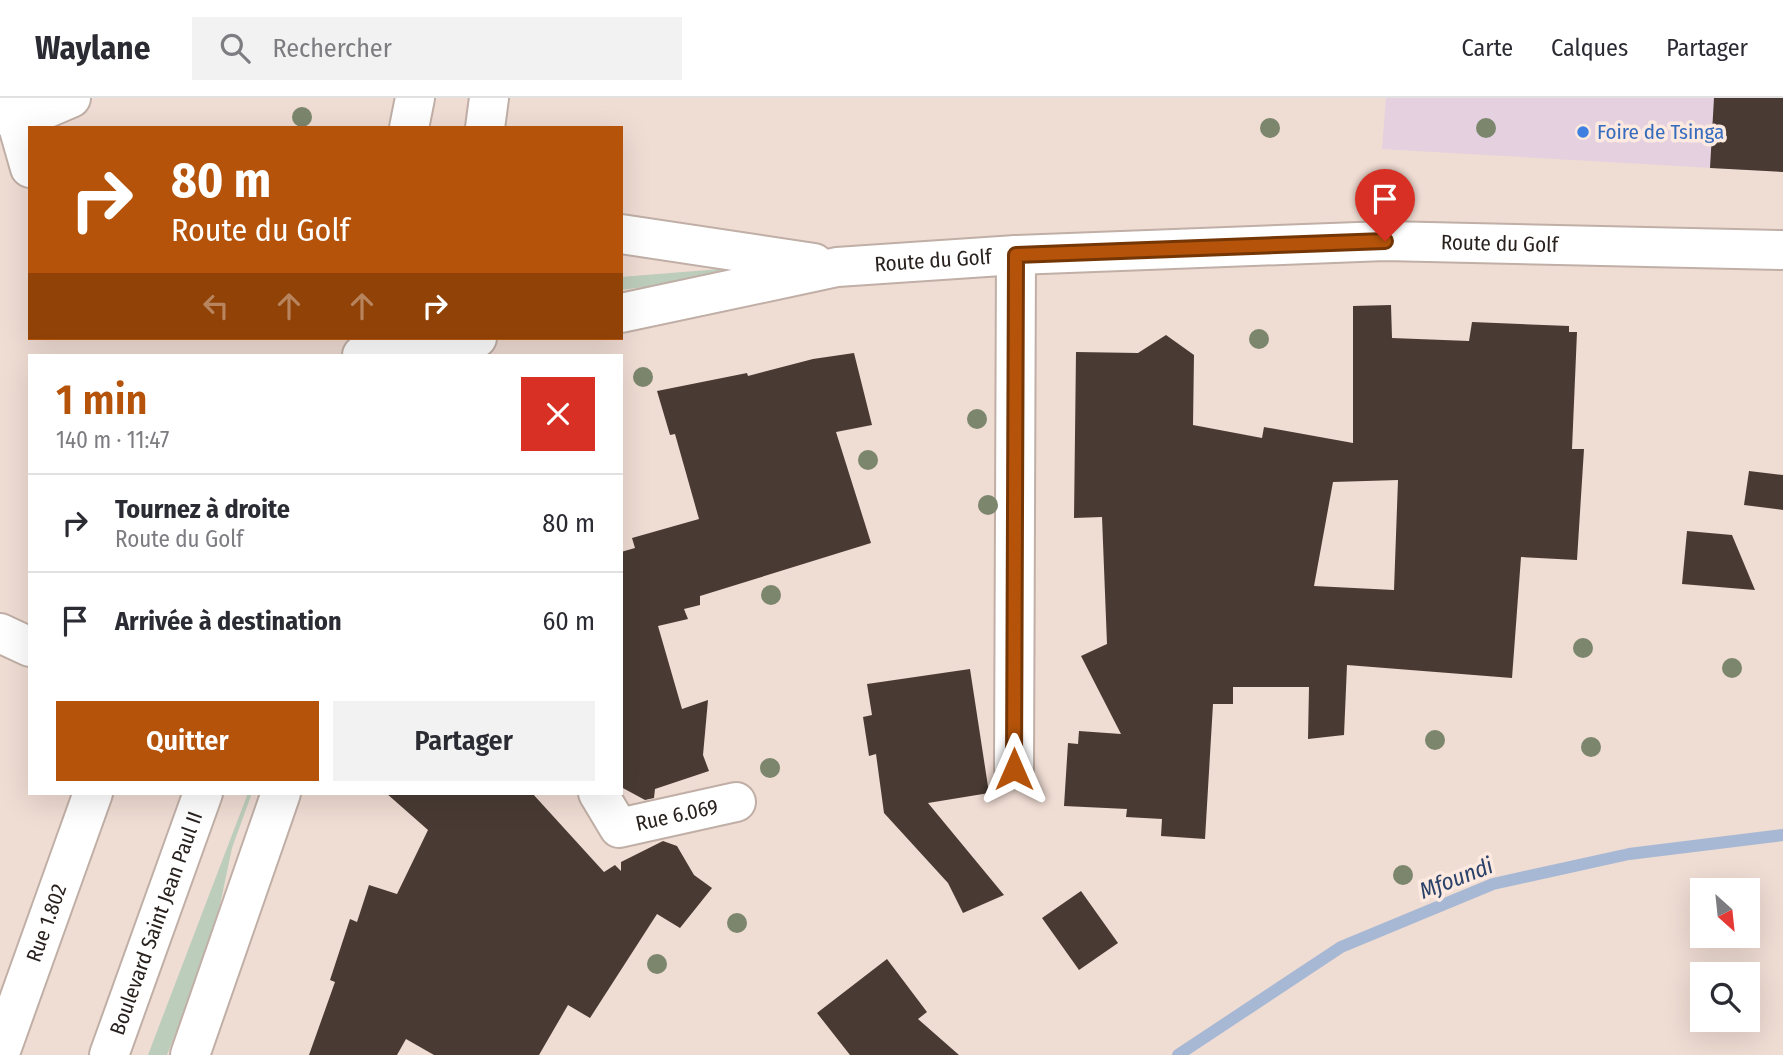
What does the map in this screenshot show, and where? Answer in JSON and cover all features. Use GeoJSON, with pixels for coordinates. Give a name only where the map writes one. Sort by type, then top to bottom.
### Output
{"type":"FeatureCollection","features":[{"type":"Feature","properties":{"kind":"main road"},"geometry":{"type":"LineString","coordinates":[[28,161],[13,110],[71,98]]}},
{"type":"Feature","properties":{"kind":"main road"},"geometry":{"type":"LineString","coordinates":[[409,126],[415,98]]}},
{"type":"Feature","properties":{"kind":"main road"},"geometry":{"type":"LineString","coordinates":[[485,126],[489,98]]}},
{"type":"Feature","properties":{"kind":"main road","name":"Route du Golf"},"geometry":{"type":"LineString","coordinates":[[623,234],[837,267]]}},
{"type":"Feature","properties":{"kind":"main road","name":"Route du Golf"},"geometry":{"type":"LineString","coordinates":[[623,313],[837,267],[1016,255],[1385,241],[1783,250]]}},
{"type":"Feature","properties":{"kind":"main road"},"geometry":{"type":"LineString","coordinates":[[1014,769],[1016,255]]}},
{"type":"Feature","properties":{"kind":"main road"},"geometry":{"type":"LineString","coordinates":[[375,354],[428,350],[469,340]]}},
{"type":"Feature","properties":{"kind":"main road"},"geometry":{"type":"LineString","coordinates":[[0,633],[28,646]]}},
{"type":"Feature","properties":{"kind":"main road","name":"Rue 1.802"},"geometry":{"type":"LineString","coordinates":[[0,1053],[7,1016],[92,795]]}},
{"type":"Feature","properties":{"kind":"main road","name":"Boulevard Saint Jean Paul II"},"geometry":{"type":"LineString","coordinates":[[108,1055],[202,795]]}},
{"type":"Feature","properties":{"kind":"main road"},"geometry":{"type":"LineString","coordinates":[[191,1055],[280,795]]}},
{"type":"Feature","properties":{"kind":"main road","name":"Rue 6.069"},"geometry":{"type":"LineString","coordinates":[[599,795],[618,828],[736,802]]}},
{"type":"Feature","properties":{"kind":"shaded area","name":"Foire de Tsinga"},"geometry":{"type":"Polygon","coordinates":[[[1386,98],[1783,98],[1783,172],[1382,149],[1386,98]]]}},
{"type":"Feature","properties":{"kind":"green space"},"geometry":{"type":"Polygon","coordinates":[[[720,269],[719,277],[623,290],[623,277],[720,269]]]}},
{"type":"Feature","properties":{"kind":"green space"},"geometry":{"type":"Polygon","coordinates":[[[247,795],[251,795],[232,848],[213,938],[167,1055],[148,1055],[247,795]]]}},
{"type":"Feature","properties":{"kind":"building"},"geometry":{"type":"Polygon","coordinates":[[[1714,98],[1783,98],[1783,172],[1710,168],[1714,98]]]}},
{"type":"Feature","properties":{"kind":"building"},"geometry":{"type":"Polygon","coordinates":[[[1391,305],[1392,338],[1469,341],[1472,322],[1569,326],[1569,332],[1577,332],[1572,449],[1584,449],[1577,560],[1521,557],[1512,678],[1347,665],[1344,735],[1308,739],[1309,687],[1233,687],[1233,704],[1213,704],[1205,839],[1161,836],[1162,819],[1126,817],[1127,809],[1064,806],[1068,743],[1078,744],[1079,731],[1121,734],[1081,656],[1107,644],[1102,517],[1074,518],[1076,352],[1138,353],[1166,335],[1194,355],[1193,425],[1262,438],[1264,427],[1353,443],[1353,306],[1391,305]],[[1398,480],[1333,482],[1314,586],[1394,590],[1398,480]]]}},
{"type":"Feature","properties":{"kind":"building"},"geometry":{"type":"Polygon","coordinates":[[[854,353],[872,425],[836,432],[871,543],[700,596],[700,605],[684,609],[688,619],[658,626],[682,709],[708,700],[703,755],[709,771],[655,789],[654,798],[645,800],[623,788],[623,551],[635,548],[632,538],[699,519],[675,434],[670,435],[657,391],[747,373],[748,376],[813,359],[854,353]]]}},
{"type":"Feature","properties":{"kind":"building"},"geometry":{"type":"Polygon","coordinates":[[[1749,471],[1783,475],[1783,510],[1744,505],[1749,471]]]}},
{"type":"Feature","properties":{"kind":"building"},"geometry":{"type":"Polygon","coordinates":[[[1687,531],[1732,535],[1755,590],[1682,584],[1687,531]]]}},
{"type":"Feature","properties":{"kind":"building"},"geometry":{"type":"Polygon","coordinates":[[[970,669],[989,793],[928,803],[1004,895],[963,913],[948,883],[884,813],[876,754],[869,756],[863,717],[872,715],[867,684],[970,669]]]}},
{"type":"Feature","properties":{"kind":"building"},"geometry":{"type":"Polygon","coordinates":[[[388,795],[534,795],[604,872],[615,865],[621,871],[621,862],[663,841],[677,846],[694,875],[712,888],[680,928],[657,914],[590,1018],[568,1005],[539,1055],[434,1055],[406,1039],[397,1055],[309,1055],[335,982],[330,980],[350,919],[357,922],[369,885],[397,894],[428,830],[388,795]]]}},
{"type":"Feature","properties":{"kind":"building"},"geometry":{"type":"Polygon","coordinates":[[[1081,891],[1118,943],[1079,970],[1042,918],[1081,891]]]}},
{"type":"Feature","properties":{"kind":"building"},"geometry":{"type":"Polygon","coordinates":[[[887,959],[927,1012],[918,1019],[959,1055],[850,1055],[817,1013],[887,959]]]}},
{"type":"Feature","properties":{"kind":"waterway","name":"Mfoundi"},"geometry":{"type":"LineString","coordinates":[[1178,1055],[1341,947],[1493,884],[1629,854],[1783,835]]}},
{"type":"Feature","properties":{"kind":"place","name":"Foire de Tsinga"},"geometry":{"type":"Point","coordinates":[1583,132]}},
{"type":"Feature","properties":{"kind":"route"},"geometry":{"type":"LineString","coordinates":[[1014,769],[1016,255],[1385,241]]}}]}
